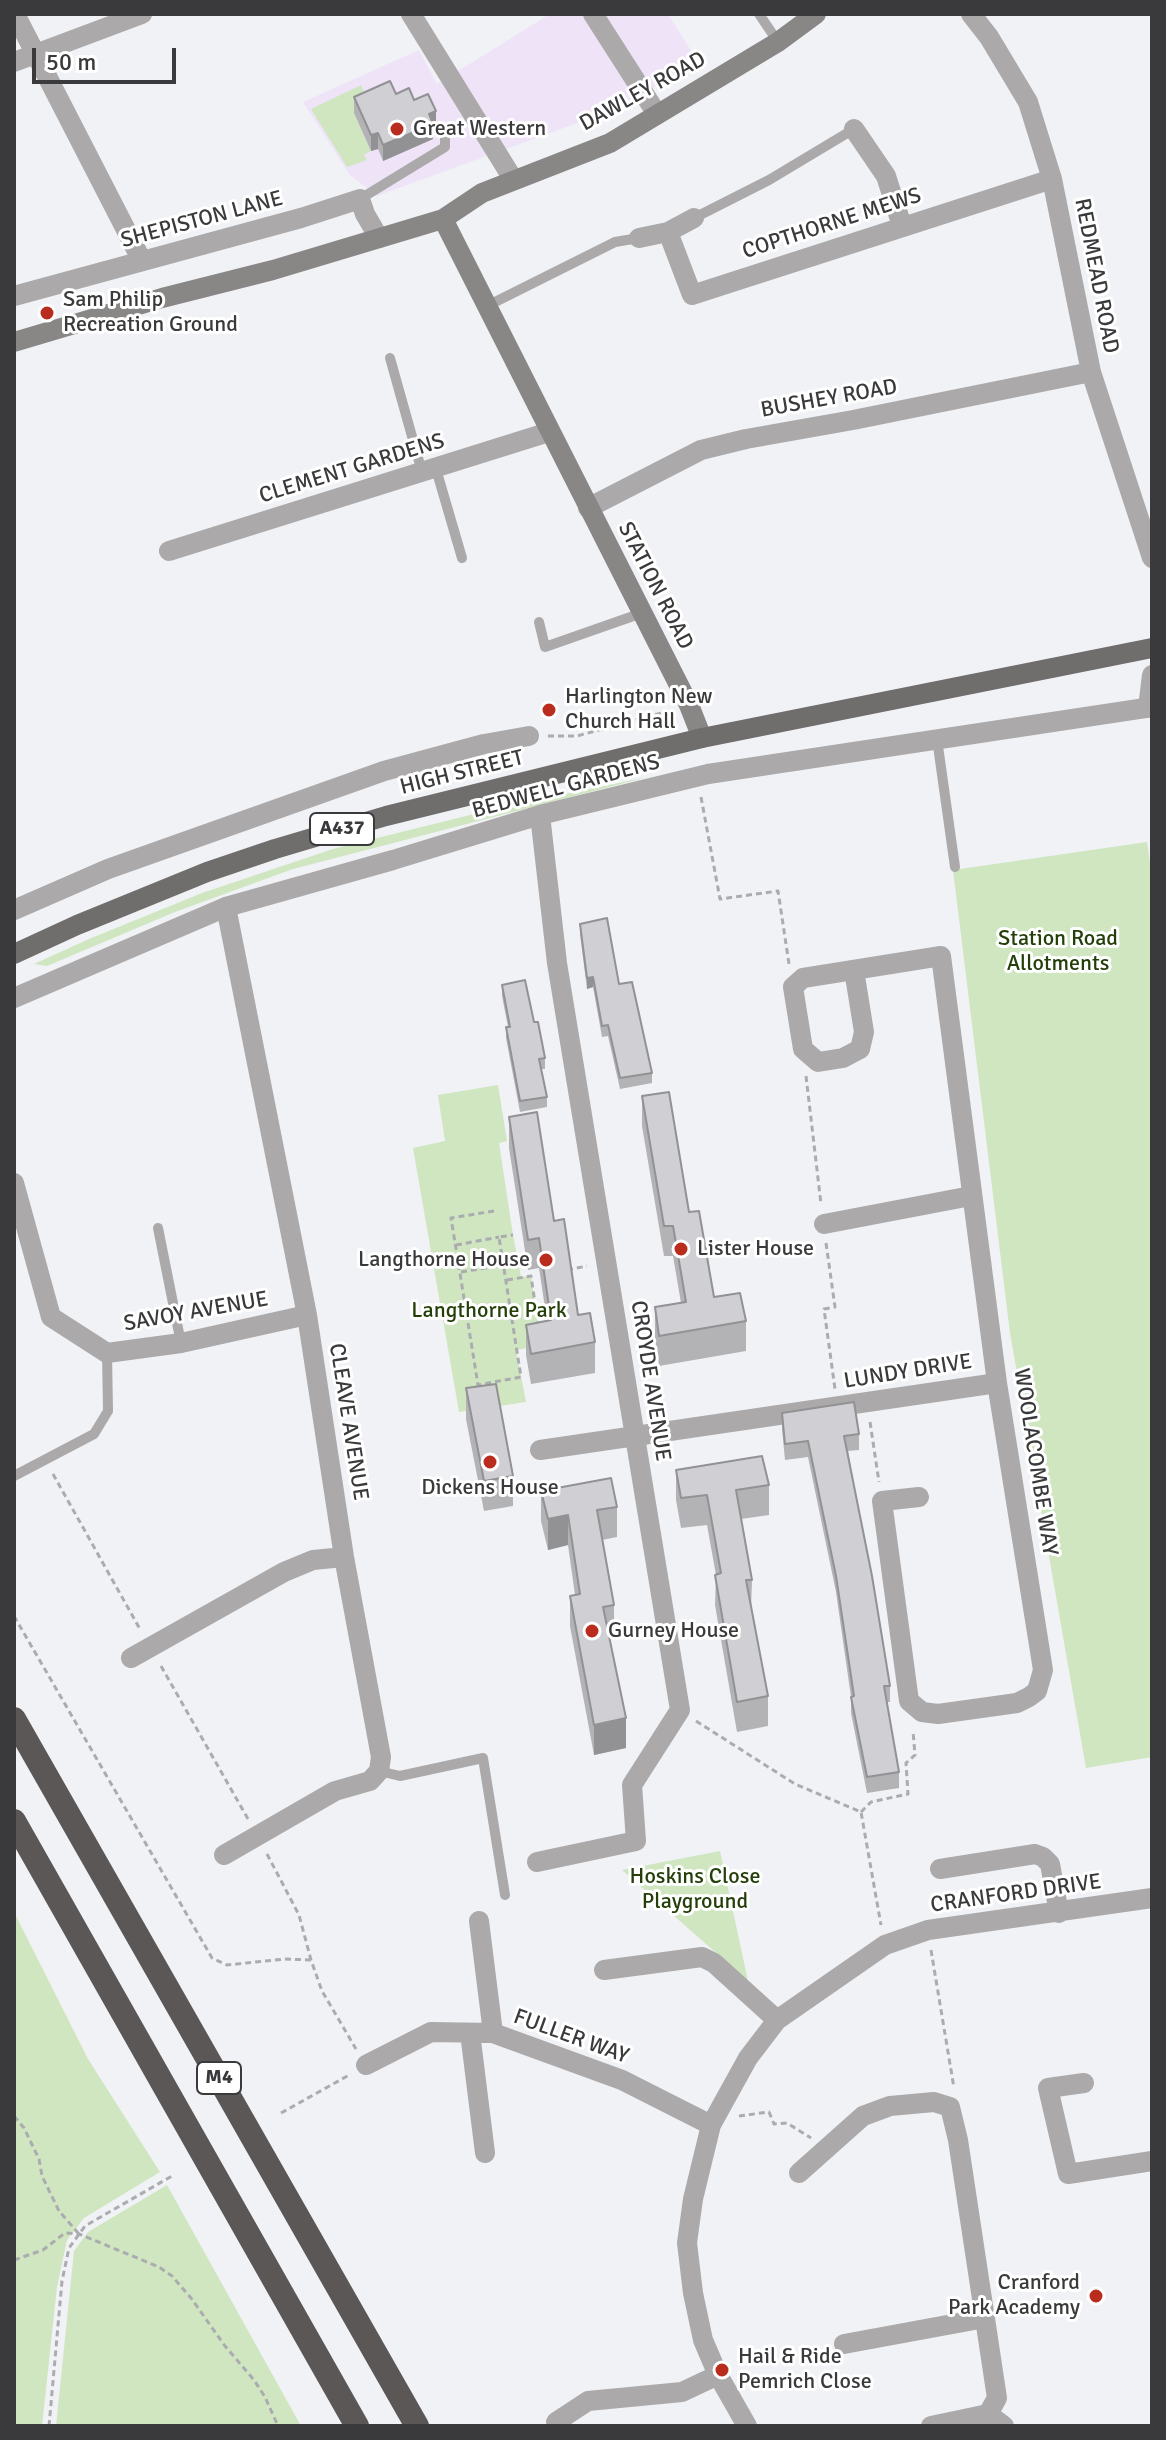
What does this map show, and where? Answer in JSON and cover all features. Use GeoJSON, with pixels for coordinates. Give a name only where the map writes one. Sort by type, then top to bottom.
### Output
{"type":"FeatureCollection","features":[{"type":"Feature","properties":{"kind":"highway","name":"M4"},"geometry":{"type":"LineString","coordinates":[[14,1719],[417,2426]]}},
{"type":"Feature","properties":{"kind":"highway","name":"M4"},"geometry":{"type":"LineString","coordinates":[[14,1821],[357,2426]]}},
{"type":"Feature","properties":{"kind":"main road","name":"A437"},"geometry":{"type":"LineString","coordinates":[[702,738],[1152,648]]}},
{"type":"Feature","properties":{"kind":"main road","name":"HIGH STREET"},"geometry":{"type":"LineString","coordinates":[[20,952],[133,901],[275,849],[386,816],[702,738]]}},
{"type":"Feature","properties":{"kind":"street"},"geometry":{"type":"LineString","coordinates":[[15,14],[142,261]]}},
{"type":"Feature","properties":{"kind":"street"},"geometry":{"type":"LineString","coordinates":[[14,62],[142,14]]}},
{"type":"Feature","properties":{"kind":"street"},"geometry":{"type":"LineString","coordinates":[[411,14],[513,179]]}},
{"type":"Feature","properties":{"kind":"street"},"geometry":{"type":"LineString","coordinates":[[593,14],[657,114]]}},
{"type":"Feature","properties":{"kind":"street","name":"DAWLEY ROAD"},"geometry":{"type":"LineString","coordinates":[[443,219],[482,193],[610,143],[778,42],[816,14]]}},
{"type":"Feature","properties":{"kind":"street","name":"REDMEAD ROAD"},"geometry":{"type":"LineString","coordinates":[[971,14],[989,37],[1028,102],[1052,179],[1091,372],[1152,558]]}},
{"type":"Feature","properties":{"kind":"street"},"geometry":{"type":"LineString","coordinates":[[854,129],[886,176],[902,226]]}},
{"type":"Feature","properties":{"kind":"street","name":"COPTHORNE MEWS"},"geometry":{"type":"LineString","coordinates":[[668,232],[692,295],[1052,179]]}},
{"type":"Feature","properties":{"kind":"street"},"geometry":{"type":"LineString","coordinates":[[360,199],[379,238]]}},
{"type":"Feature","properties":{"kind":"street","name":"SHEPISTON LANE"},"geometry":{"type":"LineString","coordinates":[[14,296],[360,199]]}},
{"type":"Feature","properties":{"kind":"street"},"geometry":{"type":"LineString","coordinates":[[639,238],[668,232],[694,218]]}},
{"type":"Feature","properties":{"kind":"street"},"geometry":{"type":"LineString","coordinates":[[15,342],[443,219]]}},
{"type":"Feature","properties":{"kind":"street","name":"STATION ROAD"},"geometry":{"type":"LineString","coordinates":[[443,219],[689,705],[702,738]]}},
{"type":"Feature","properties":{"kind":"street","name":"BUSHEY ROAD"},"geometry":{"type":"LineString","coordinates":[[588,508],[701,450],[1091,372]]}},
{"type":"Feature","properties":{"kind":"street","name":"CLEMENT GARDENS"},"geometry":{"type":"LineString","coordinates":[[169,551],[549,432]]}},
{"type":"Feature","properties":{"kind":"street"},"geometry":{"type":"LineString","coordinates":[[1150,707],[1152,675]]}},
{"type":"Feature","properties":{"kind":"street","name":"BEDWELL GARDENS"},"geometry":{"type":"LineString","coordinates":[[14,998],[226,907],[540,815],[697,777],[1150,707]]}},
{"type":"Feature","properties":{"kind":"street"},"geometry":{"type":"LineString","coordinates":[[14,910],[108,869],[384,771],[484,744],[529,736]]}},
{"type":"Feature","properties":{"kind":"street","name":"CROYDE AVENUE"},"geometry":{"type":"LineString","coordinates":[[540,815],[557,963],[680,1710]]}},
{"type":"Feature","properties":{"kind":"street","name":"CLEAVE AVENUE"},"geometry":{"type":"LineString","coordinates":[[226,907],[307,1315],[344,1557],[381,1757],[379,1771]]}},
{"type":"Feature","properties":{"kind":"street","name":"WOOLACOMBE WAY"},"geometry":{"type":"LineString","coordinates":[[793,987],[803,978],[941,956],[997,1383],[1043,1670],[1037,1691],[1017,1703],[938,1714],[922,1712],[909,1701]]}},
{"type":"Feature","properties":{"kind":"street"},"geometry":{"type":"LineString","coordinates":[[793,987],[803,1049],[818,1062],[843,1058],[860,1049],[864,1032],[854,970]]}},
{"type":"Feature","properties":{"kind":"street","name":"SAVOY AVENUE"},"geometry":{"type":"LineString","coordinates":[[14,1183],[51,1317],[107,1353],[181,1343],[307,1315]]}},
{"type":"Feature","properties":{"kind":"street"},"geometry":{"type":"LineString","coordinates":[[824,1224],[971,1196]]}},
{"type":"Feature","properties":{"kind":"street","name":"LUNDY DRIVE"},"geometry":{"type":"LineString","coordinates":[[540,1450],[997,1383]]}},
{"type":"Feature","properties":{"kind":"street"},"geometry":{"type":"LineString","coordinates":[[909,1701],[882,1501],[919,1497]]}},
{"type":"Feature","properties":{"kind":"street"},"geometry":{"type":"LineString","coordinates":[[131,1658],[284,1572],[313,1560],[344,1557]]}},
{"type":"Feature","properties":{"kind":"street"},"geometry":{"type":"LineString","coordinates":[[537,1862],[636,1841],[632,1785],[680,1710]]}},
{"type":"Feature","properties":{"kind":"street"},"geometry":{"type":"LineString","coordinates":[[224,1855],[335,1791],[370,1781],[379,1771]]}},
{"type":"Feature","properties":{"kind":"street"},"geometry":{"type":"LineString","coordinates":[[940,1869],[1035,1854],[1050,1864],[1059,1913]]}},
{"type":"Feature","properties":{"kind":"street","name":"CRANFORD DRIVE"},"geometry":{"type":"LineString","coordinates":[[747,2426],[718,2375],[703,2340],[687,2243],[693,2199],[713,2120],[748,2058],[777,2020],[885,1945],[928,1930],[1152,1898]]}},
{"type":"Feature","properties":{"kind":"street"},"geometry":{"type":"LineString","coordinates":[[479,1921],[493,2033]]}},
{"type":"Feature","properties":{"kind":"street"},"geometry":{"type":"LineString","coordinates":[[604,1970],[702,1957],[714,1963],[777,2020]]}},
{"type":"Feature","properties":{"kind":"street","name":"FULLER WAY"},"geometry":{"type":"LineString","coordinates":[[366,2065],[431,2032],[493,2033],[622,2080],[713,2120]]}},
{"type":"Feature","properties":{"kind":"street"},"geometry":{"type":"LineString","coordinates":[[470,2033],[485,2153]]}},
{"type":"Feature","properties":{"kind":"street"},"geometry":{"type":"LineString","coordinates":[[1084,2083],[1048,2088],[1068,2174],[1152,2161]]}},
{"type":"Feature","properties":{"kind":"street"},"geometry":{"type":"LineString","coordinates":[[799,2173],[863,2116],[890,2106],[934,2102],[950,2107],[958,2140],[997,2398],[996,2420],[931,2426]]}},
{"type":"Feature","properties":{"kind":"street"},"geometry":{"type":"LineString","coordinates":[[844,2344],[985,2318]]}},
{"type":"Feature","properties":{"kind":"street"},"geometry":{"type":"LineString","coordinates":[[556,2422],[588,2401],[682,2392],[718,2375]]}},
{"type":"Feature","properties":{"kind":"lane"},"geometry":{"type":"LineString","coordinates":[[759,14],[778,42]]}},
{"type":"Feature","properties":{"kind":"lane"},"geometry":{"type":"LineString","coordinates":[[360,199],[445,147],[445,128]]}},
{"type":"Feature","properties":{"kind":"lane"},"geometry":{"type":"LineString","coordinates":[[694,218],[769,180],[854,129]]}},
{"type":"Feature","properties":{"kind":"lane"},"geometry":{"type":"LineString","coordinates":[[487,306],[615,242],[639,238]]}},
{"type":"Feature","properties":{"kind":"lane"},"geometry":{"type":"LineString","coordinates":[[390,358],[462,558]]}},
{"type":"Feature","properties":{"kind":"lane"},"geometry":{"type":"LineString","coordinates":[[539,622],[545,647],[642,613]]}},
{"type":"Feature","properties":{"kind":"lane"},"geometry":{"type":"LineString","coordinates":[[937,739],[955,867]]}},
{"type":"Feature","properties":{"kind":"lane"},"geometry":{"type":"LineString","coordinates":[[158,1228],[181,1343]]}},
{"type":"Feature","properties":{"kind":"lane"},"geometry":{"type":"LineString","coordinates":[[14,1476],[94,1434],[108,1411],[107,1353]]}},
{"type":"Feature","properties":{"kind":"lane"},"geometry":{"type":"LineString","coordinates":[[379,1771],[400,1776],[483,1758],[505,1895]]}},
{"type":"Feature","properties":{"kind":"path"},"geometry":{"type":"LineString","coordinates":[[529,736],[577,736],[689,705]]}},
{"type":"Feature","properties":{"kind":"path"},"geometry":{"type":"LineString","coordinates":[[697,777],[720,899],[778,891],[793,987]]}},
{"type":"Feature","properties":{"kind":"path"},"geometry":{"type":"LineString","coordinates":[[803,1049],[835,1307],[824,1309],[838,1407]]}},
{"type":"Feature","properties":{"kind":"path"},"geometry":{"type":"LineString","coordinates":[[494,1211],[451,1218],[478,1385],[521,1377],[499,1237]]}},
{"type":"Feature","properties":{"kind":"path"},"geometry":{"type":"LineString","coordinates":[[456,1245],[513,1235]]}},
{"type":"Feature","properties":{"kind":"path"},"geometry":{"type":"LineString","coordinates":[[461,1272],[504,1265]]}},
{"type":"Feature","properties":{"kind":"path"},"geometry":{"type":"LineString","coordinates":[[507,1280],[531,1276],[539,1332]]}},
{"type":"Feature","properties":{"kind":"path"},"geometry":{"type":"LineString","coordinates":[[867,1403],[882,1501]]}},
{"type":"Feature","properties":{"kind":"path"},"geometry":{"type":"LineString","coordinates":[[45,1460],[258,1836],[299,1915],[322,1991],[366,2065],[281,2113]]}},
{"type":"Feature","properties":{"kind":"path"},"geometry":{"type":"LineString","coordinates":[[14,1616],[212,1958],[227,1965],[285,1959],[311,1960]]}},
{"type":"Feature","properties":{"kind":"path"},"geometry":{"type":"LineString","coordinates":[[861,1812],[871,1802],[908,1794],[906,1763],[915,1755],[909,1701]]}},
{"type":"Feature","properties":{"kind":"path"},"geometry":{"type":"LineString","coordinates":[[680,1710],[795,1784],[861,1812]]}},
{"type":"Feature","properties":{"kind":"path"},"geometry":{"type":"LineString","coordinates":[[861,1812],[885,1945]]}},
{"type":"Feature","properties":{"kind":"path"},"geometry":{"type":"LineString","coordinates":[[928,1930],[955,2092],[950,2107]]}},
{"type":"Feature","properties":{"kind":"path"},"geometry":{"type":"LineString","coordinates":[[713,2120],[769,2112],[774,2124],[787,2123],[827,2148]]}},
{"type":"Feature","properties":{"kind":"path"},"geometry":{"type":"LineString","coordinates":[[14,2116],[24,2128],[39,2159],[42,2176],[59,2211],[79,2234]]}},
{"type":"Feature","properties":{"kind":"path"},"geometry":{"type":"LineString","coordinates":[[49,2426],[62,2281],[69,2248],[85,2226],[172,2176]]}},
{"type":"Feature","properties":{"kind":"path"},"geometry":{"type":"LineString","coordinates":[[14,2260],[43,2250],[65,2233],[79,2234],[159,2267],[172,2276],[254,2380],[278,2426]]}},
{"type":"Feature","properties":{"kind":"shaded area"},"geometry":{"type":"Polygon","coordinates":[[[550,14],[668,14],[697,60],[624,106],[377,196],[349,174],[303,102],[419,50],[437,84],[550,14]]]}},
{"type":"Feature","properties":{"kind":"green space"},"geometry":{"type":"Polygon","coordinates":[[[361,85],[370,106],[354,113],[371,151],[364,155],[367,160],[347,167],[311,109],[361,85]]]}},
{"type":"Feature","properties":{"kind":"green space"},"geometry":{"type":"Polygon","coordinates":[[[648,777],[293,869],[175,912],[47,966],[34,964],[202,893],[333,849],[506,806],[648,777]]]}},
{"type":"Feature","properties":{"kind":"green space","name":"Station Road Allotments"},"geometry":{"type":"Polygon","coordinates":[[[1147,842],[1152,877],[1152,1757],[1086,1768],[1010,1333],[953,870],[1147,842]]]}},
{"type":"Feature","properties":{"kind":"green space","name":"Langthorne Park"},"geometry":{"type":"Polygon","coordinates":[[[498,1085],[507,1141],[499,1143],[513,1235],[521,1277],[531,1276],[541,1346],[516,1350],[526,1402],[459,1412],[413,1148],[445,1141],[438,1095],[498,1085]]]}},
{"type":"Feature","properties":{"kind":"green space","name":"Hoskins Close Playground"},"geometry":{"type":"Polygon","coordinates":[[[720,1851],[748,1981],[622,1870],[720,1851]]]}},
{"type":"Feature","properties":{"kind":"green space"},"geometry":{"type":"Polygon","coordinates":[[[14,1912],[88,2059],[160,2172],[84,2218],[67,2240],[57,2287],[42,2426],[14,2426],[14,1912]]]}},
{"type":"Feature","properties":{"kind":"green space"},"geometry":{"type":"Polygon","coordinates":[[[167,2185],[301,2426],[56,2426],[74,2251],[88,2232],[167,2185]]]}},
{"type":"Feature","properties":{"kind":"building","name":"Great Western"},"geometry":{"type":"Polygon","coordinates":[[[390,81],[396,94],[409,88],[414,100],[428,94],[436,111],[429,114],[433,124],[383,145],[378,133],[371,135],[354,97],[390,81]]]}},
{"type":"Feature","properties":{"kind":"building"},"geometry":{"type":"Polygon","coordinates":[[[607,918],[619,984],[632,982],[652,1073],[620,1078],[608,1025],[602,1026],[593,977],[587,978],[580,924],[607,918]]]}},
{"type":"Feature","properties":{"kind":"building"},"geometry":{"type":"Polygon","coordinates":[[[525,980],[545,1058],[539,1059],[547,1097],[520,1101],[506,1027],[510,1027],[502,985],[525,980]]]}},
{"type":"Feature","properties":{"kind":"building"},"geometry":{"type":"Polygon","coordinates":[[[669,1092],[689,1212],[699,1211],[714,1297],[740,1293],[746,1321],[659,1336],[655,1307],[686,1302],[673,1226],[664,1226],[642,1096],[669,1092]]]}},
{"type":"Feature","properties":{"kind":"building","name":"Langthorne House"},"geometry":{"type":"Polygon","coordinates":[[[537,1112],[554,1221],[564,1219],[578,1315],[590,1313],[595,1342],[531,1354],[526,1325],[551,1320],[539,1238],[528,1240],[509,1117],[537,1112]]]}},
{"type":"Feature","properties":{"kind":"building"},"geometry":{"type":"Polygon","coordinates":[[[496,1384],[513,1476],[484,1481],[466,1388],[496,1384]]]}},
{"type":"Feature","properties":{"kind":"building"},"geometry":{"type":"Polygon","coordinates":[[[854,1402],[859,1434],[844,1436],[872,1576],[890,1686],[884,1686],[899,1772],[867,1777],[851,1697],[854,1696],[836,1576],[808,1441],[785,1444],[782,1413],[854,1402]]]}},
{"type":"Feature","properties":{"kind":"building"},"geometry":{"type":"Polygon","coordinates":[[[762,1456],[769,1485],[736,1490],[752,1580],[746,1580],[768,1696],[737,1702],[715,1575],[721,1573],[707,1495],[681,1498],[676,1470],[762,1456]]]}},
{"type":"Feature","properties":{"kind":"building","name":"Gurney House"},"geometry":{"type":"Polygon","coordinates":[[[611,1478],[617,1507],[597,1510],[614,1605],[603,1607],[626,1718],[594,1725],[570,1596],[580,1594],[568,1515],[548,1519],[541,1491],[611,1478]]]}},
{"type":"Feature","properties":{"kind":"place","name":"Great Western"},"geometry":{"type":"Point","coordinates":[397,129]}},
{"type":"Feature","properties":{"kind":"place","name":"Sam Philip Recreation Ground"},"geometry":{"type":"Point","coordinates":[47,313]}},
{"type":"Feature","properties":{"kind":"place","name":"Harlington New Church Hall"},"geometry":{"type":"Point","coordinates":[549,710]}},
{"type":"Feature","properties":{"kind":"place","name":"Lister House"},"geometry":{"type":"Point","coordinates":[681,1249]}},
{"type":"Feature","properties":{"kind":"place","name":"Langthorne House"},"geometry":{"type":"Point","coordinates":[546,1260]}},
{"type":"Feature","properties":{"kind":"place","name":"Dickens House"},"geometry":{"type":"Point","coordinates":[490,1462]}},
{"type":"Feature","properties":{"kind":"place","name":"Gurney House"},"geometry":{"type":"Point","coordinates":[592,1631]}},
{"type":"Feature","properties":{"kind":"place","name":"Cranford Park Academy"},"geometry":{"type":"Point","coordinates":[1096,2296]}},
{"type":"Feature","properties":{"kind":"place","name":"Hail & Ride Pemrich Close"},"geometry":{"type":"Point","coordinates":[722,2370]}}]}
